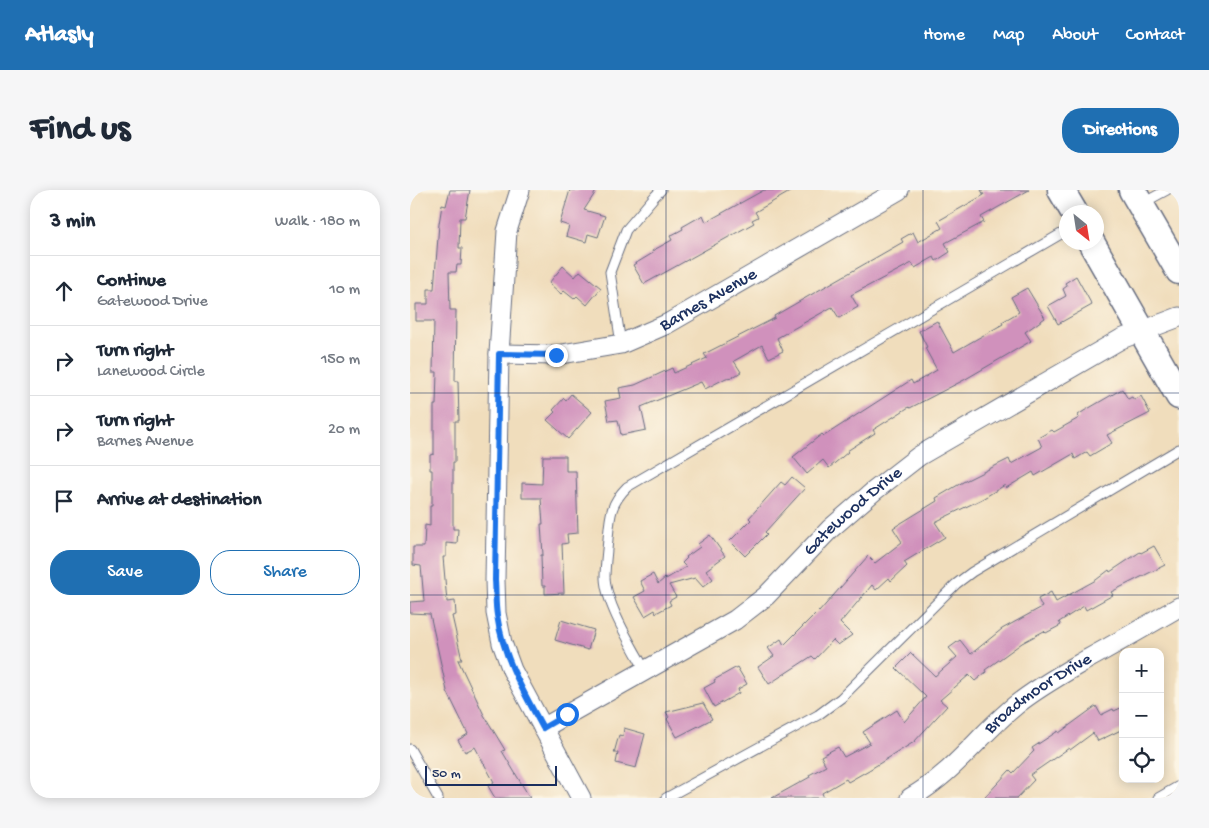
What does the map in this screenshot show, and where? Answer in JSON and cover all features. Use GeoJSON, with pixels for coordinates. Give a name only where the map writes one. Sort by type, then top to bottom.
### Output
{"type":"FeatureCollection","features":[{"type":"Feature","properties":{"kind":"main road"},"geometry":{"type":"LineString","coordinates":[[1061,190],[1070,205]]}},
{"type":"Feature","properties":{"kind":"main road"},"geometry":{"type":"LineString","coordinates":[[1136,197],[1179,271]]}},
{"type":"Feature","properties":{"kind":"main road"},"geometry":{"type":"LineString","coordinates":[[1096,250],[1179,396]]}},
{"type":"Feature","properties":{"kind":"street"},"geometry":{"type":"LineString","coordinates":[[520,190],[507,231],[499,354],[496,613],[502,643],[512,670],[581,798]]}},
{"type":"Feature","properties":{"kind":"street","name":"Barnes Avenue"},"geometry":{"type":"LineString","coordinates":[[499,354],[556,355],[622,344],[666,324],[899,190]]}},
{"type":"Feature","properties":{"kind":"street","name":"Gatewood Drive"},"geometry":{"type":"LineString","coordinates":[[543,728],[735,620],[766,596],[830,529],[919,456],[1121,339],[1179,317]]}},
{"type":"Feature","properties":{"kind":"street","name":"Broadmoor Drive"},"geometry":{"type":"LineString","coordinates":[[910,798],[945,774],[995,723],[1017,704],[1058,676],[1179,607]]}},
{"type":"Feature","properties":{"kind":"lane"},"geometry":{"type":"LineString","coordinates":[[622,344],[610,272],[626,230],[662,190]]}},
{"type":"Feature","properties":{"kind":"lane"},"geometry":{"type":"LineString","coordinates":[[1136,197],[1167,190]]}},
{"type":"Feature","properties":{"kind":"lane"},"geometry":{"type":"LineString","coordinates":[[645,670],[613,608],[605,579],[610,511],[617,496],[627,487],[1059,235]]}},
{"type":"Feature","properties":{"kind":"lane"},"geometry":{"type":"LineString","coordinates":[[666,798],[818,715],[841,698],[956,584],[972,572],[1179,449]]}},
{"type":"Feature","properties":{"kind":"lane"},"geometry":{"type":"LineString","coordinates":[[410,749],[438,798]]}},
{"type":"Feature","properties":{"kind":"lane"},"geometry":{"type":"LineString","coordinates":[[1158,798],[1179,786]]}},
{"type":"Feature","properties":{"kind":"building"},"geometry":{"type":"Polygon","coordinates":[[[450,190],[470,190],[465,218],[460,218],[459,248],[462,248],[461,265],[457,265],[456,272],[449,272],[450,310],[456,310],[455,381],[458,381],[459,421],[455,421],[455,462],[453,462],[453,529],[458,529],[457,544],[446,543],[446,557],[443,557],[447,602],[455,601],[456,615],[452,616],[462,660],[458,660],[484,715],[505,750],[502,751],[530,798],[495,798],[488,786],[494,782],[475,747],[465,752],[458,740],[468,734],[447,691],[430,614],[410,613],[410,602],[424,601],[421,566],[413,565],[413,547],[424,547],[425,525],[430,526],[432,470],[430,470],[430,455],[434,454],[434,405],[436,405],[437,372],[433,372],[434,321],[416,321],[416,304],[428,304],[428,289],[434,289],[442,205],[446,206],[450,190]]]}},
{"type":"Feature","properties":{"kind":"building"},"geometry":{"type":"Polygon","coordinates":[[[570,190],[597,190],[584,210],[605,216],[598,237],[588,234],[586,242],[566,236],[569,226],[560,223],[570,190]]]}},
{"type":"Feature","properties":{"kind":"building"},"geometry":{"type":"Polygon","coordinates":[[[764,190],[793,190],[755,212],[758,217],[752,220],[754,223],[644,284],[633,265],[653,253],[652,251],[672,240],[670,236],[703,215],[706,222],[764,190]]]}},
{"type":"Feature","properties":{"kind":"building"},"geometry":{"type":"Polygon","coordinates":[[[981,190],[1029,190],[981,217],[984,222],[945,243],[950,252],[936,261],[934,257],[915,268],[912,263],[851,295],[858,307],[839,318],[832,307],[777,338],[783,351],[769,358],[762,345],[734,361],[741,372],[733,377],[726,378],[705,389],[701,382],[641,407],[646,430],[621,435],[618,420],[609,421],[605,401],[621,398],[619,388],[635,385],[672,368],[674,373],[707,358],[704,354],[775,318],[774,316],[903,242],[901,239],[913,232],[918,242],[942,228],[938,221],[984,195],[981,190]]]}},
{"type":"Feature","properties":{"kind":"building"},"geometry":{"type":"Polygon","coordinates":[[[563,266],[575,277],[580,271],[601,288],[587,305],[577,296],[574,299],[564,291],[561,294],[549,283],[563,266]]]}},
{"type":"Feature","properties":{"kind":"building"},"geometry":{"type":"Polygon","coordinates":[[[1076,276],[1092,305],[1058,324],[1048,306],[1066,296],[1063,289],[1067,286],[1065,283],[1076,276]]]}},
{"type":"Feature","properties":{"kind":"building"},"geometry":{"type":"Polygon","coordinates":[[[1027,288],[1045,318],[1025,332],[1031,341],[964,380],[909,407],[873,430],[875,433],[847,451],[829,468],[823,460],[807,474],[793,457],[822,434],[824,436],[911,380],[913,384],[937,370],[925,348],[927,347],[919,331],[937,321],[954,352],[1003,324],[1002,322],[1019,312],[1011,297],[1027,288]]]}},
{"type":"Feature","properties":{"kind":"building"},"geometry":{"type":"Polygon","coordinates":[[[1122,389],[1128,399],[1132,397],[1134,400],[1141,396],[1150,413],[1107,435],[1112,443],[1090,456],[1087,452],[1075,459],[1073,454],[1035,476],[1033,472],[1006,488],[1005,485],[982,499],[935,522],[945,537],[904,562],[907,566],[891,581],[889,578],[876,590],[872,585],[840,623],[852,635],[838,645],[833,640],[815,659],[812,656],[769,684],[758,667],[774,656],[768,648],[781,639],[784,645],[819,612],[868,556],[875,563],[902,542],[893,528],[937,501],[936,498],[963,482],[1009,459],[1011,464],[1042,447],[1038,438],[1052,430],[1054,432],[1079,418],[1078,415],[1122,389]]]}},
{"type":"Feature","properties":{"kind":"building"},"geometry":{"type":"Polygon","coordinates":[[[571,394],[592,412],[568,439],[547,420],[564,398],[566,400],[571,394]]]}},
{"type":"Feature","properties":{"kind":"building"},"geometry":{"type":"Polygon","coordinates":[[[543,456],[566,456],[566,471],[576,471],[578,533],[567,534],[568,543],[562,544],[564,593],[545,594],[545,586],[542,586],[541,524],[543,524],[541,498],[522,498],[522,483],[542,484],[543,456]]]}},
{"type":"Feature","properties":{"kind":"building"},"geometry":{"type":"Polygon","coordinates":[[[792,477],[805,488],[765,532],[767,534],[745,556],[730,541],[751,520],[749,518],[781,482],[785,485],[792,477]]]}},
{"type":"Feature","properties":{"kind":"building"},"geometry":{"type":"Polygon","coordinates":[[[710,535],[725,556],[706,570],[713,579],[703,587],[695,578],[669,585],[676,597],[669,601],[671,605],[656,613],[655,610],[645,616],[634,597],[645,591],[640,581],[653,574],[658,584],[686,567],[682,563],[686,557],[700,547],[698,544],[710,535]]]}},
{"type":"Feature","properties":{"kind":"building"},"geometry":{"type":"Polygon","coordinates":[[[1154,546],[1165,565],[1111,592],[1113,595],[1086,610],[1084,606],[1059,622],[1061,625],[1046,633],[1044,631],[1022,643],[985,670],[986,672],[975,681],[969,675],[940,700],[947,706],[914,742],[848,782],[846,779],[822,793],[824,798],[772,798],[826,766],[821,756],[838,747],[844,757],[870,743],[863,732],[897,710],[904,722],[926,697],[896,668],[911,653],[935,676],[957,657],[949,648],[960,640],[971,654],[1002,629],[1042,607],[1038,599],[1051,592],[1056,602],[1096,580],[1109,570],[1110,572],[1140,552],[1154,546]]]}},
{"type":"Feature","properties":{"kind":"building"},"geometry":{"type":"Polygon","coordinates":[[[561,620],[594,630],[588,650],[555,640],[561,620]]]}},
{"type":"Feature","properties":{"kind":"building"},"geometry":{"type":"Polygon","coordinates":[[[737,667],[747,684],[738,689],[739,693],[714,707],[704,688],[737,667]]]}},
{"type":"Feature","properties":{"kind":"building"},"geometry":{"type":"Polygon","coordinates":[[[703,703],[712,719],[677,737],[667,719],[669,717],[666,712],[703,703]]]}},
{"type":"Feature","properties":{"kind":"building"},"geometry":{"type":"Polygon","coordinates":[[[1096,706],[1101,715],[1113,709],[1114,711],[1119,709],[1119,731],[1098,741],[1093,733],[1070,750],[1069,748],[1030,775],[1034,780],[1017,798],[984,798],[1010,770],[1013,773],[1034,751],[1032,748],[1058,731],[1059,733],[1096,706]]]}},
{"type":"Feature","properties":{"kind":"building"},"geometry":{"type":"Polygon","coordinates":[[[624,728],[645,734],[636,768],[616,763],[618,753],[614,753],[619,735],[623,736],[624,728]]]}},
{"type":"Feature","properties":{"kind":"route"},"geometry":{"type":"LineString","coordinates":[[556,355],[499,354],[496,613],[502,643],[512,670],[543,728],[567,714]]}}]}
